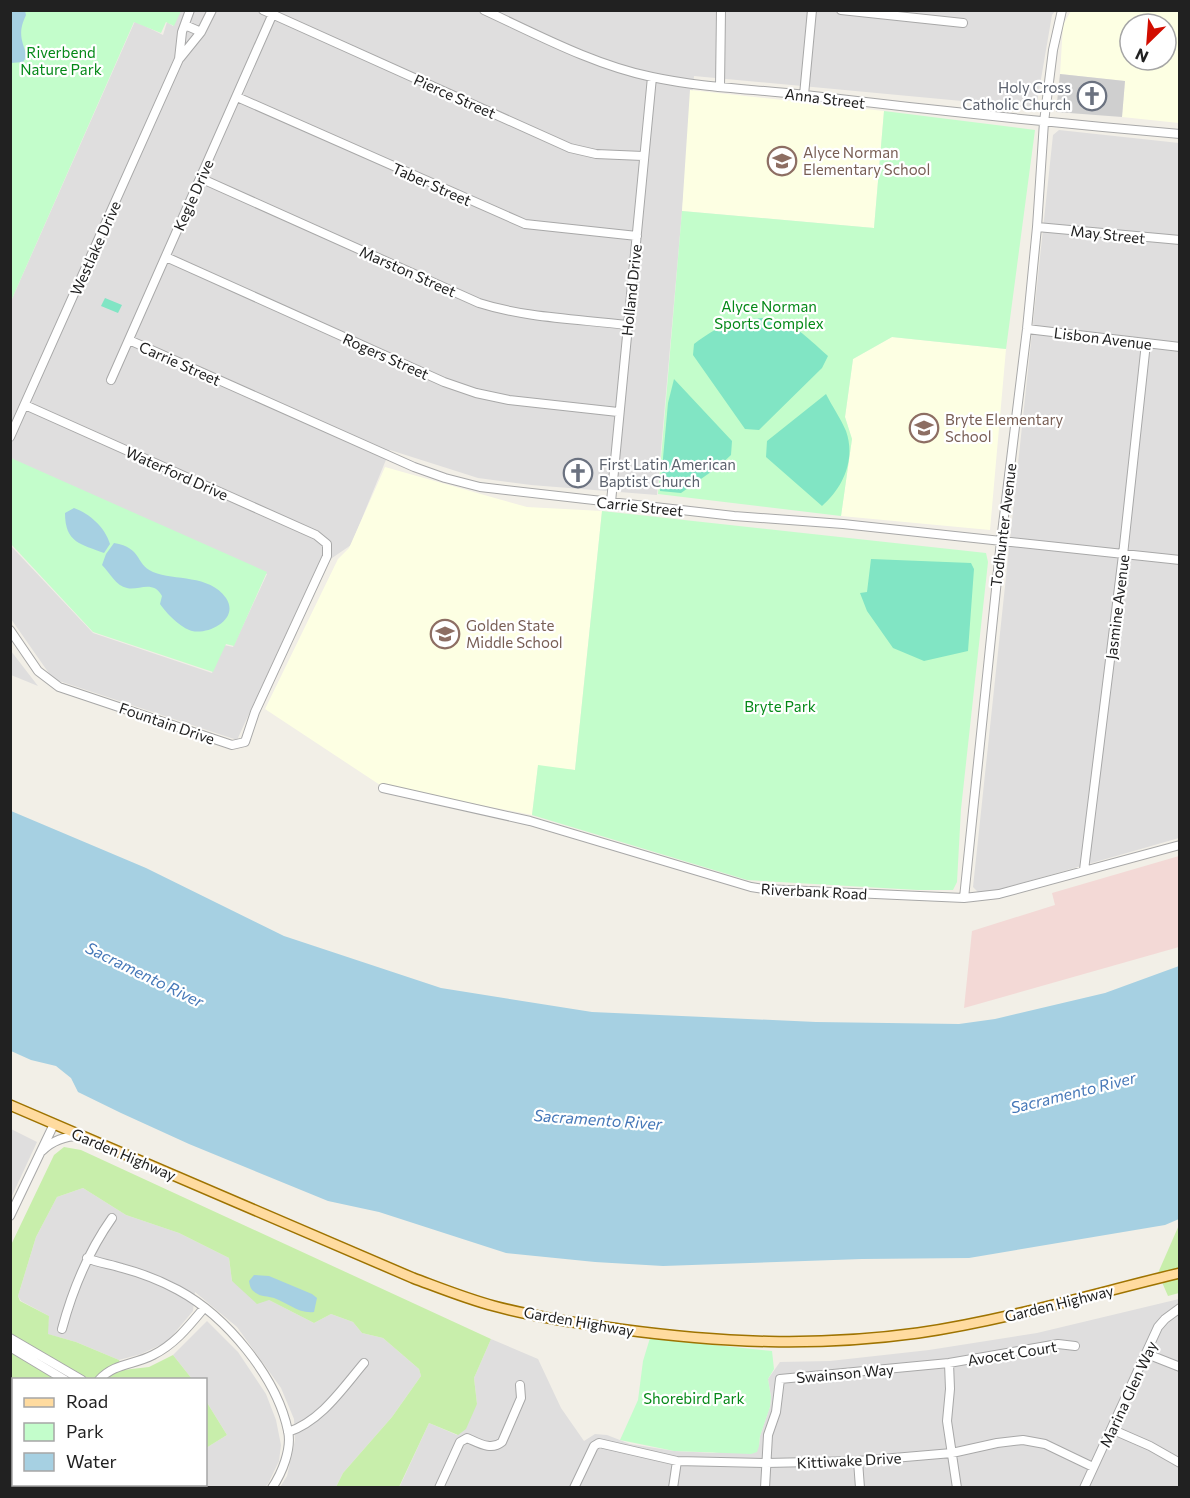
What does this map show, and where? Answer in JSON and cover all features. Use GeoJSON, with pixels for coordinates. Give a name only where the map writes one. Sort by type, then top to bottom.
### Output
{"type":"FeatureCollection","features":[{"type":"Feature","properties":{"kind":"main road","name":"Garden Highway"},"geometry":{"type":"LineString","coordinates":[[10,1105],[413,1278],[451,1292],[495,1306],[561,1320],[676,1337],[719,1341],[790,1342],[918,1333],[983,1321],[1179,1273]]}},
{"type":"Feature","properties":{"kind":"street","name":"Westlake Drive"},"geometry":{"type":"LineString","coordinates":[[10,437],[179,59],[190,10]]}},
{"type":"Feature","properties":{"kind":"street","name":"Westlake Drive"},"geometry":{"type":"LineString","coordinates":[[179,59],[201,32],[212,10]]}},
{"type":"Feature","properties":{"kind":"street","name":"Pierce Street"},"geometry":{"type":"LineString","coordinates":[[263,10],[273,12],[570,148],[596,154],[643,156]]}},
{"type":"Feature","properties":{"kind":"street","name":"Anna Street"},"geometry":{"type":"LineString","coordinates":[[484,10],[599,61],[652,77],[720,87],[1044,122],[1179,134]]}},
{"type":"Feature","properties":{"kind":"street"},"geometry":{"type":"LineString","coordinates":[[720,87],[721,10]]}},
{"type":"Feature","properties":{"kind":"street"},"geometry":{"type":"LineString","coordinates":[[804,95],[812,10]]}},
{"type":"Feature","properties":{"kind":"street"},"geometry":{"type":"LineString","coordinates":[[841,10],[963,23]]}},
{"type":"Feature","properties":{"kind":"street","name":"Todhunter Avenue"},"geometry":{"type":"LineString","coordinates":[[964,898],[1001,541],[1027,329],[1044,122],[1053,50],[1062,10]]}},
{"type":"Feature","properties":{"kind":"street","name":"Kegle Drive"},"geometry":{"type":"LineString","coordinates":[[111,380],[273,12]]}},
{"type":"Feature","properties":{"kind":"street"},"geometry":{"type":"LineString","coordinates":[[185,25],[201,32]]}},
{"type":"Feature","properties":{"kind":"street","name":"Holland Drive"},"geometry":{"type":"LineString","coordinates":[[611,502],[652,77]]}},
{"type":"Feature","properties":{"kind":"street","name":"Taber Street"},"geometry":{"type":"LineString","coordinates":[[237,97],[525,224],[637,236]]}},
{"type":"Feature","properties":{"kind":"street","name":"Marston Street"},"geometry":{"type":"LineString","coordinates":[[200,178],[479,303],[520,312],[627,325]]}},
{"type":"Feature","properties":{"kind":"street","name":"May Street"},"geometry":{"type":"LineString","coordinates":[[1037,227],[1179,240]]}},
{"type":"Feature","properties":{"kind":"street","name":"Rogers Street"},"geometry":{"type":"LineString","coordinates":[[166,257],[444,382],[476,393],[509,400],[618,412]]}},
{"type":"Feature","properties":{"kind":"street","name":"Lisbon Avenue"},"geometry":{"type":"LineString","coordinates":[[1027,329],[1179,346]]}},
{"type":"Feature","properties":{"kind":"street","name":"Carrie Street"},"geometry":{"type":"LineString","coordinates":[[129,340],[430,474],[488,488],[1179,560]]}},
{"type":"Feature","properties":{"kind":"street","name":"Jasmine Avenue"},"geometry":{"type":"LineString","coordinates":[[1084,870],[1123,555],[1146,343]]}},
{"type":"Feature","properties":{"kind":"street","name":"Waterford Drive"},"geometry":{"type":"LineString","coordinates":[[25,405],[316,535],[327,544]]}},
{"type":"Feature","properties":{"kind":"street","name":"Fountain Drive"},"geometry":{"type":"LineString","coordinates":[[10,630],[38,671],[59,687],[232,745],[245,742],[255,712],[327,556],[327,544]]}},
{"type":"Feature","properties":{"kind":"street","name":"Riverbank Road"},"geometry":{"type":"LineString","coordinates":[[383,788],[530,821],[751,887],[964,898],[999,894],[1179,845]]}},
{"type":"Feature","properties":{"kind":"street"},"geometry":{"type":"LineString","coordinates":[[10,1216],[54,1124]]}},
{"type":"Feature","properties":{"kind":"street"},"geometry":{"type":"LineString","coordinates":[[39,1154],[62,1138],[81,1136]]}},
{"type":"Feature","properties":{"kind":"street"},"geometry":{"type":"LineString","coordinates":[[62,1329],[75,1285],[87,1258],[112,1218]]}},
{"type":"Feature","properties":{"kind":"street"},"geometry":{"type":"LineString","coordinates":[[87,1258],[142,1274],[175,1289],[204,1308],[232,1332],[271,1388],[288,1432],[284,1461],[272,1488]]}},
{"type":"Feature","properties":{"kind":"street"},"geometry":{"type":"LineString","coordinates":[[101,1378],[109,1370],[120,1365],[142,1360],[162,1351],[183,1333],[204,1308]]}},
{"type":"Feature","properties":{"kind":"street","name":"Marina Glen Way"},"geometry":{"type":"LineString","coordinates":[[1084,1488],[1158,1327],[1179,1308]]}},
{"type":"Feature","properties":{"kind":"street"},"geometry":{"type":"LineString","coordinates":[[10,1338],[79,1378]]}},
{"type":"Feature","properties":{"kind":"street","name":"Avocet Court"},"geometry":{"type":"LineString","coordinates":[[949,1363],[1058,1344],[1075,1346]]}},
{"type":"Feature","properties":{"kind":"street"},"geometry":{"type":"LineString","coordinates":[[10,1347],[62,1378]]}},
{"type":"Feature","properties":{"kind":"street"},"geometry":{"type":"LineString","coordinates":[[1146,1354],[1179,1367]]}},
{"type":"Feature","properties":{"kind":"street"},"geometry":{"type":"LineString","coordinates":[[288,1432],[303,1427],[316,1417],[364,1363]]}},
{"type":"Feature","properties":{"kind":"street"},"geometry":{"type":"LineString","coordinates":[[949,1363],[950,1389],[947,1421],[957,1488]]}},
{"type":"Feature","properties":{"kind":"street","name":"Swainson Way"},"geometry":{"type":"LineString","coordinates":[[765,1488],[768,1435],[776,1412],[780,1379],[949,1363]]}},
{"type":"Feature","properties":{"kind":"street"},"geometry":{"type":"LineString","coordinates":[[439,1488],[460,1442],[467,1438],[496,1447],[502,1442],[520,1398],[520,1385]]}},
{"type":"Feature","properties":{"kind":"street"},"geometry":{"type":"LineString","coordinates":[[1112,1429],[1150,1446],[1179,1463]]}},
{"type":"Feature","properties":{"kind":"street","name":"Kittiwake Drive"},"geometry":{"type":"LineString","coordinates":[[574,1488],[594,1446],[599,1443],[677,1461],[766,1463],[858,1461],[952,1453],[1013,1440],[1045,1444],[1093,1467]]}},
{"type":"Feature","properties":{"kind":"street"},"geometry":{"type":"LineString","coordinates":[[673,1488],[677,1461]]}},
{"type":"Feature","properties":{"kind":"street"},"geometry":{"type":"LineString","coordinates":[[858,1461],[860,1488]]}},
{"type":"Feature","properties":{"kind":"shaded area"},"geometry":{"type":"Polygon","coordinates":[[[181,10],[1055,11],[1052,15],[1036,108],[694,76],[657,495],[531,485],[478,478],[390,450],[351,545],[316,569],[237,740],[53,679],[11,619],[10,545],[93,633],[212,673],[224,645],[233,647],[267,574],[11,460],[11,301],[135,21],[163,35],[167,22],[173,26],[181,10]]]}},
{"type":"Feature","properties":{"kind":"shaded area"},"geometry":{"type":"Polygon","coordinates":[[[1071,11],[1179,11],[1179,123],[1122,117],[1125,81],[1060,74],[1063,25],[1071,11]]]}},
{"type":"Feature","properties":{"kind":"shaded area"},"geometry":{"type":"Polygon","coordinates":[[[1060,74],[1125,81],[1122,117],[1056,112],[1060,74]]]}},
{"type":"Feature","properties":{"kind":"shaded area","name":"Alyce Norman Elementary School"},"geometry":{"type":"Polygon","coordinates":[[[690,90],[884,111],[874,228],[682,211],[690,90]]]}},
{"type":"Feature","properties":{"kind":"shaded area"},"geometry":{"type":"Polygon","coordinates":[[[1059,130],[1179,143],[1179,838],[987,893],[978,892],[973,887],[1053,135],[1059,130]]]}},
{"type":"Feature","properties":{"kind":"shaded area","name":"Bryte Elementary School"},"geometry":{"type":"Polygon","coordinates":[[[892,337],[1006,349],[990,530],[841,516],[852,439],[845,417],[853,359],[892,337]]]}},
{"type":"Feature","properties":{"kind":"shaded area","name":"Golden State Middle School"},"geometry":{"type":"Polygon","coordinates":[[[385,467],[527,507],[602,511],[575,770],[538,766],[532,815],[380,785],[265,709],[338,559],[349,548],[385,467]]]}},
{"type":"Feature","properties":{"kind":"shaded area"},"geometry":{"type":"Polygon","coordinates":[[[11,651],[38,686],[11,675],[11,651]]]}},
{"type":"Feature","properties":{"kind":"shaded area"},"geometry":{"type":"Polygon","coordinates":[[[1179,856],[1179,947],[964,1008],[972,931],[1055,905],[1052,893],[1179,856]]]}},
{"type":"Feature","properties":{"kind":"shaded area"},"geometry":{"type":"Polygon","coordinates":[[[11,1129],[37,1142],[11,1198],[11,1129]]]}},
{"type":"Feature","properties":{"kind":"shaded area"},"geometry":{"type":"Polygon","coordinates":[[[83,1188],[126,1215],[179,1233],[229,1258],[232,1281],[314,1323],[331,1314],[353,1322],[362,1333],[383,1338],[419,1369],[421,1376],[392,1417],[343,1473],[336,1487],[280,1487],[287,1476],[295,1440],[294,1419],[281,1388],[237,1327],[195,1292],[193,1311],[167,1342],[141,1354],[119,1360],[76,1342],[47,1334],[49,1316],[21,1301],[18,1296],[36,1237],[57,1197],[83,1188]]]}},
{"type":"Feature","properties":{"kind":"shaded area"},"geometry":{"type":"Polygon","coordinates":[[[1179,1299],[1179,1487],[399,1488],[429,1423],[457,1435],[477,1404],[474,1378],[491,1339],[538,1359],[561,1408],[584,1441],[595,1434],[607,1435],[630,1444],[674,1451],[713,1453],[759,1446],[770,1407],[768,1379],[780,1362],[830,1361],[929,1350],[1037,1333],[1179,1299]]]}},
{"type":"Feature","properties":{"kind":"shaded area"},"geometry":{"type":"Polygon","coordinates":[[[207,1321],[238,1352],[266,1394],[276,1420],[281,1445],[279,1461],[264,1488],[100,1488],[100,1486],[207,1486],[207,1447],[227,1435],[207,1403],[207,1378],[191,1378],[173,1355],[207,1321]]]}},
{"type":"Feature","properties":{"kind":"shaded area"},"geometry":{"type":"Polygon","coordinates":[[[12,1413],[12,1486],[90,1487],[11,1488],[10,1414],[12,1413]]]}},
{"type":"Feature","properties":{"kind":"green space","name":"Riverbend Nature Park"},"geometry":{"type":"Polygon","coordinates":[[[11,11],[181,11],[174,26],[166,22],[161,33],[134,22],[11,301],[11,11]]]}},
{"type":"Feature","properties":{"kind":"green space","name":"Alyce Norman Sports Complex"},"geometry":{"type":"Polygon","coordinates":[[[884,111],[1035,130],[1006,349],[892,337],[853,359],[845,417],[852,439],[841,516],[658,494],[682,211],[874,228],[884,111]]]}},
{"type":"Feature","properties":{"kind":"green space"},"geometry":{"type":"Polygon","coordinates":[[[105,298],[122,305],[118,313],[101,306],[105,298]]]}},
{"type":"Feature","properties":{"kind":"green space"},"geometry":{"type":"Polygon","coordinates":[[[763,318],[792,327],[828,356],[822,368],[759,430],[745,429],[693,355],[694,344],[726,325],[742,320],[763,318]]]}},
{"type":"Feature","properties":{"kind":"green space"},"geometry":{"type":"Polygon","coordinates":[[[674,379],[732,441],[731,455],[681,493],[660,491],[668,403],[674,379]]]}},
{"type":"Feature","properties":{"kind":"green space"},"geometry":{"type":"Polygon","coordinates":[[[826,394],[846,431],[849,452],[846,472],[841,482],[822,506],[766,457],[767,441],[826,394]]]}},
{"type":"Feature","properties":{"kind":"green space"},"geometry":{"type":"Polygon","coordinates":[[[11,458],[267,572],[234,646],[226,644],[213,672],[93,632],[11,544],[11,458]]]}},
{"type":"Feature","properties":{"kind":"green space","name":"Bryte Park"},"geometry":{"type":"Polygon","coordinates":[[[602,511],[986,553],[988,562],[961,809],[957,882],[953,890],[747,880],[532,815],[538,765],[575,770],[602,511]]]}},
{"type":"Feature","properties":{"kind":"green space"},"geometry":{"type":"Polygon","coordinates":[[[871,559],[971,563],[974,569],[968,651],[924,661],[893,648],[867,611],[860,593],[867,592],[871,559]]]}},
{"type":"Feature","properties":{"kind":"green space"},"geometry":{"type":"Polygon","coordinates":[[[64,1147],[81,1150],[491,1339],[474,1378],[477,1404],[466,1429],[458,1435],[429,1423],[399,1487],[336,1487],[343,1473],[392,1417],[421,1376],[419,1369],[383,1338],[362,1333],[353,1322],[331,1314],[314,1323],[269,1300],[257,1304],[232,1281],[229,1258],[179,1233],[126,1215],[83,1188],[57,1197],[36,1237],[18,1296],[20,1301],[49,1316],[48,1334],[76,1342],[119,1360],[123,1370],[149,1367],[173,1355],[191,1378],[87,1378],[11,1336],[10,1247],[54,1155],[64,1147]]]}},
{"type":"Feature","properties":{"kind":"green space"},"geometry":{"type":"Polygon","coordinates":[[[1179,1225],[1179,1293],[1168,1296],[1158,1273],[1179,1225]]]}},
{"type":"Feature","properties":{"kind":"green space","name":"Shorebird Park"},"geometry":{"type":"Polygon","coordinates":[[[650,1338],[772,1351],[774,1369],[768,1379],[770,1407],[757,1452],[751,1454],[674,1451],[620,1440],[638,1400],[643,1361],[650,1338]]]}},
{"type":"Feature","properties":{"kind":"green space"},"geometry":{"type":"Polygon","coordinates":[[[11,1353],[53,1378],[12,1378],[11,1414],[11,1353]]]}},
{"type":"Feature","properties":{"kind":"green space"},"geometry":{"type":"Polygon","coordinates":[[[207,1403],[227,1435],[207,1447],[207,1403]]]}},
{"type":"Feature","properties":{"kind":"water"},"geometry":{"type":"Polygon","coordinates":[[[10,11],[25,11],[21,36],[27,56],[23,62],[11,63],[10,11]]]}},
{"type":"Feature","properties":{"kind":"water"},"geometry":{"type":"Polygon","coordinates":[[[74,508],[86,514],[105,532],[110,544],[104,553],[76,541],[71,536],[65,513],[74,508]]]}},
{"type":"Feature","properties":{"kind":"water"},"geometry":{"type":"Polygon","coordinates":[[[114,543],[130,548],[153,572],[191,579],[219,590],[229,606],[226,619],[214,628],[199,632],[192,631],[179,624],[166,612],[160,604],[162,596],[154,588],[131,589],[120,585],[102,565],[114,543]]]}},
{"type":"Feature","properties":{"kind":"water","name":"Sacramento River"},"geometry":{"type":"Polygon","coordinates":[[[11,811],[146,868],[284,936],[441,988],[592,1012],[816,1022],[959,1024],[995,1019],[1105,993],[1179,966],[1179,1219],[1165,1225],[969,1258],[663,1266],[506,1253],[379,1212],[328,1201],[189,1144],[121,1113],[78,1092],[71,1078],[56,1066],[31,1060],[11,1051],[11,811]]]}},
{"type":"Feature","properties":{"kind":"water"},"geometry":{"type":"Polygon","coordinates":[[[254,1275],[269,1276],[312,1294],[317,1298],[314,1312],[303,1311],[274,1298],[258,1294],[249,1283],[254,1275]]]}},
{"type":"Feature","properties":{"kind":"place","name":"Holy Cross Catholic Church"},"geometry":{"type":"Point","coordinates":[1092,96]}},
{"type":"Feature","properties":{"kind":"place","name":"Alyce Norman Elementary School"},"geometry":{"type":"Point","coordinates":[782,161]}},
{"type":"Feature","properties":{"kind":"place","name":"Bryte Elementary School"},"geometry":{"type":"Point","coordinates":[924,428]}},
{"type":"Feature","properties":{"kind":"place","name":"First Latin American Baptist Church"},"geometry":{"type":"Point","coordinates":[578,473]}},
{"type":"Feature","properties":{"kind":"place","name":"Golden State Middle School"},"geometry":{"type":"Point","coordinates":[445,634]}}]}
